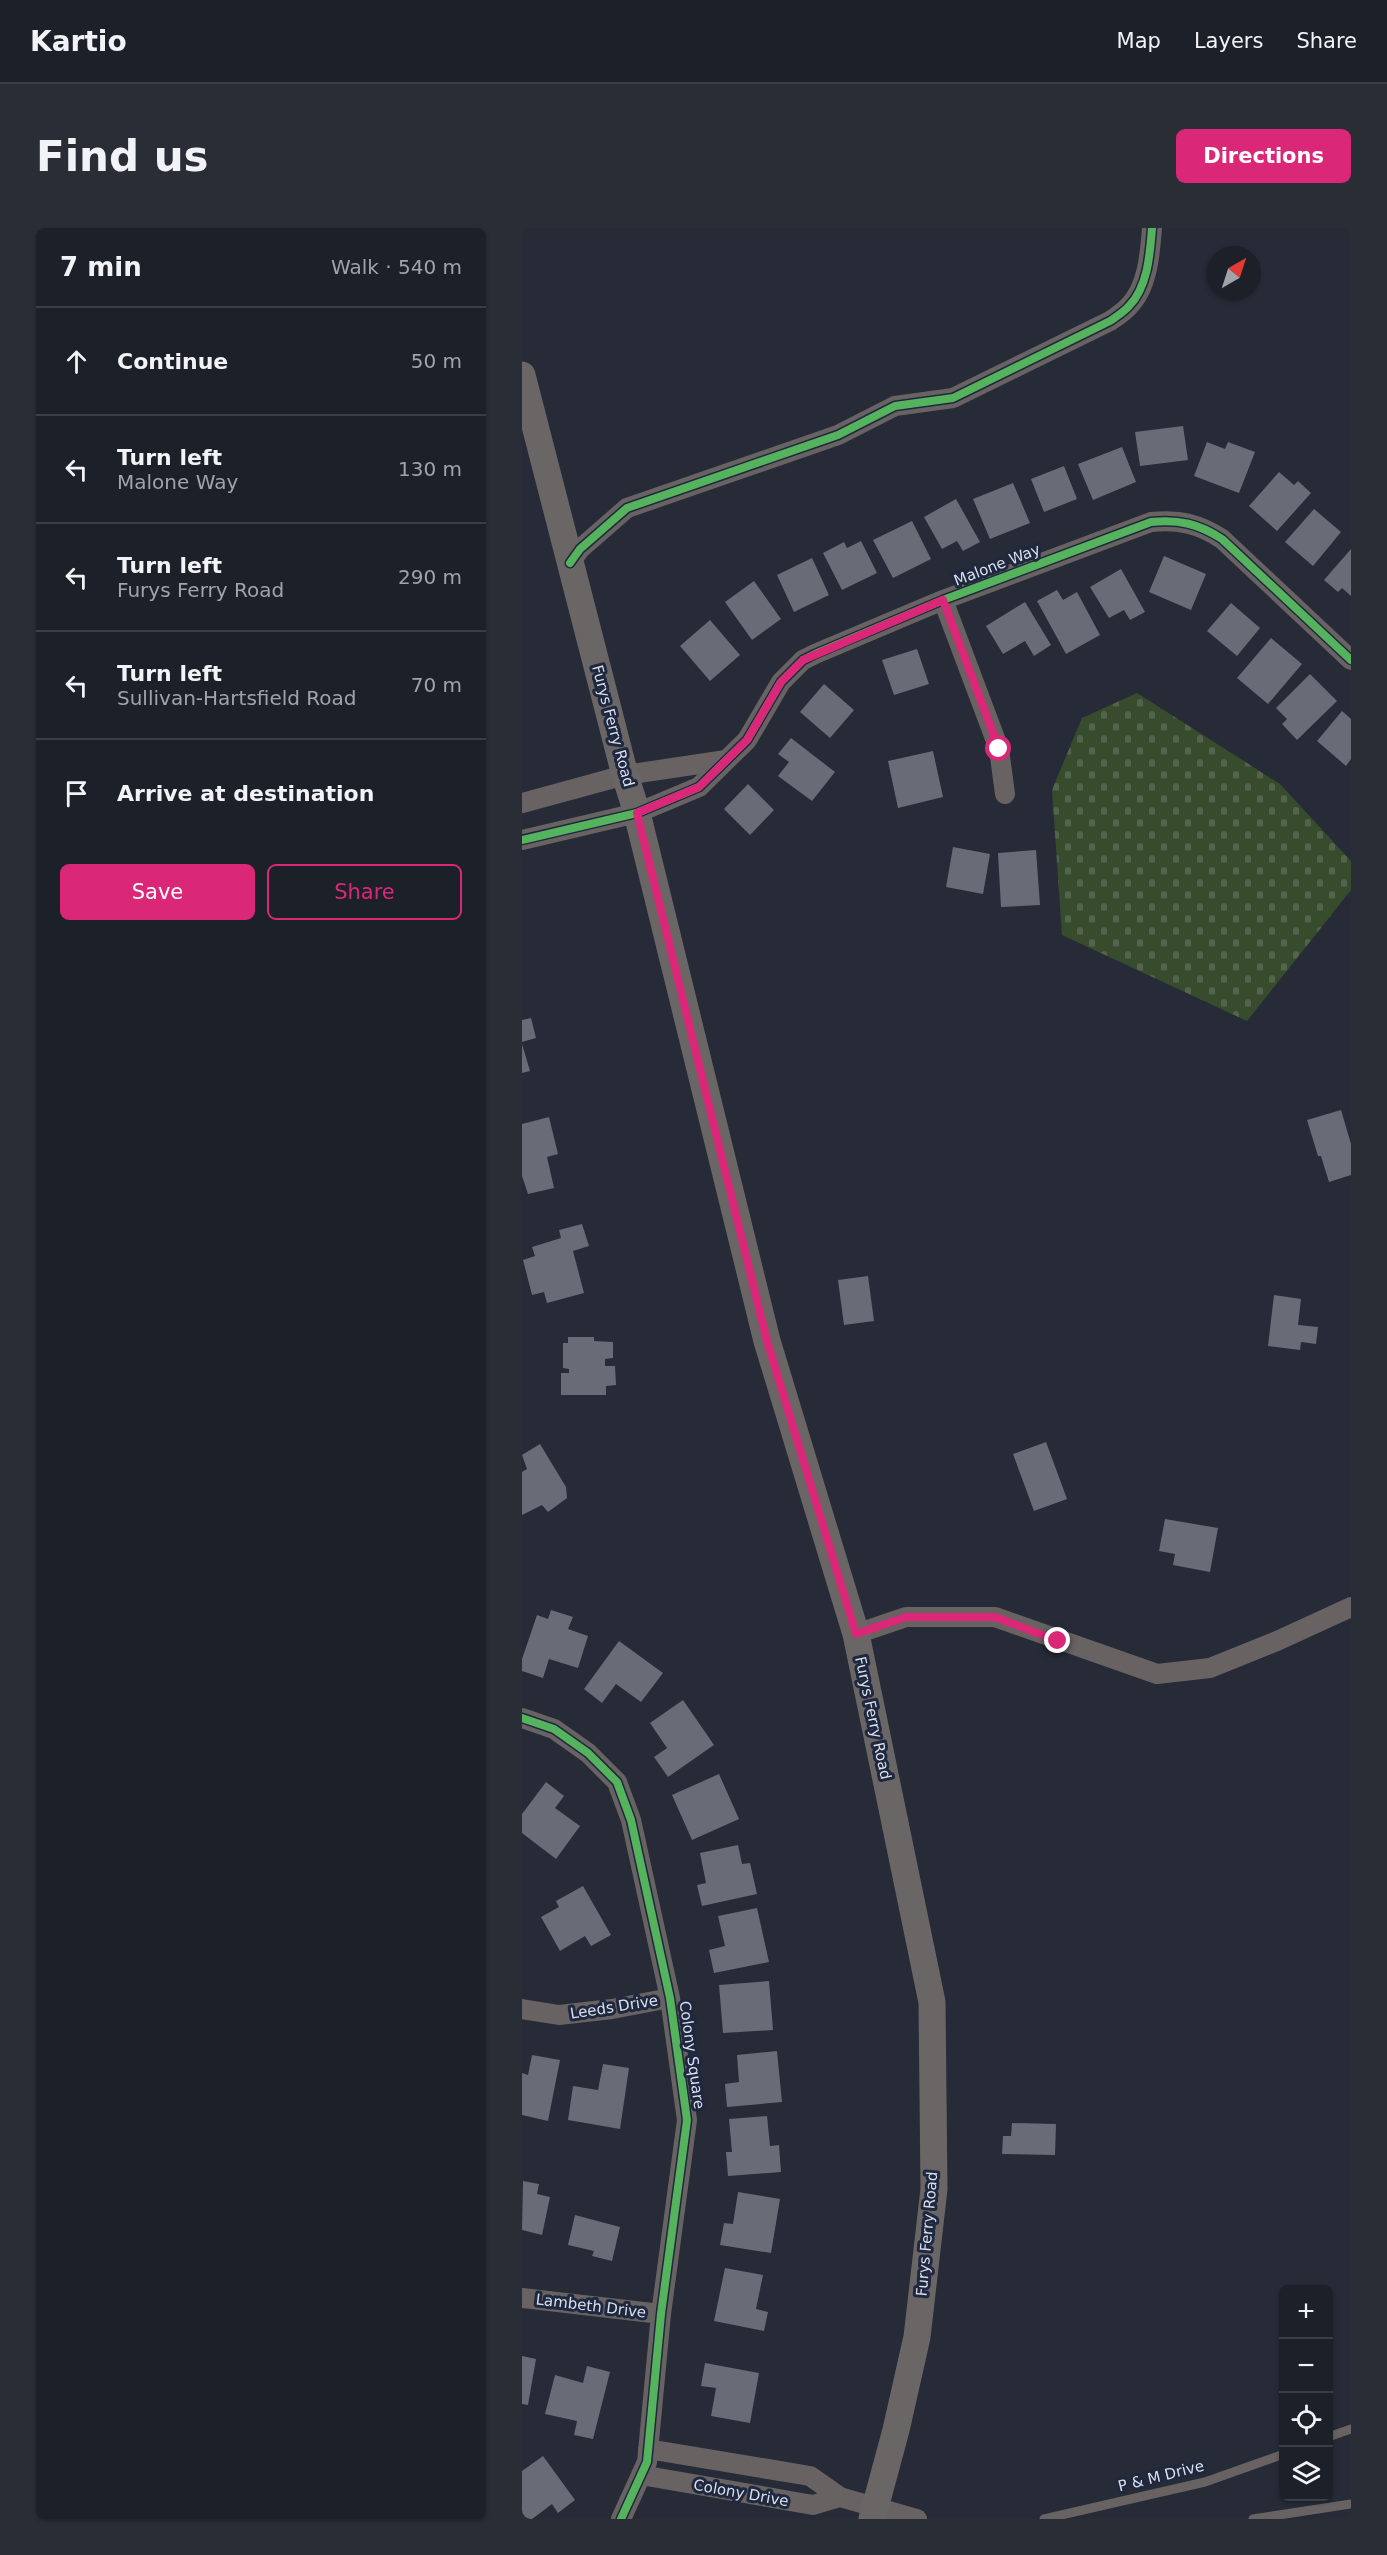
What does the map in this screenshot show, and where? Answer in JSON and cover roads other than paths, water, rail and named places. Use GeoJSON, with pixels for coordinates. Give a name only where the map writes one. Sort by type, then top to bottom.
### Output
{"type":"FeatureCollection","features":[{"type":"Feature","properties":{"kind":"main road","name":"Furys Ferry Road"},"geometry":{"type":"LineString","coordinates":[[522,375],[637,813],[767,1341],[856,1634],[932,2002],[934,2189],[917,2337],[896,2430],[873,2512]]}},
{"type":"Feature","properties":{"kind":"street"},"geometry":{"type":"LineString","coordinates":[[570,563],[580,549],[627,508],[838,435],[895,406],[953,398],[1110,321],[1131,305],[1142,285],[1150,252],[1152,228]]}},
{"type":"Feature","properties":{"kind":"street","name":"Malone Way"},"geometry":{"type":"LineString","coordinates":[[522,840],[637,813],[699,787],[747,740],[781,682],[803,660],[943,600],[1151,522],[1184,521],[1204,527],[1222,539],[1351,660]]}},
{"type":"Feature","properties":{"kind":"street"},"geometry":{"type":"LineString","coordinates":[[943,600],[999,749],[1005,794]]}},
{"type":"Feature","properties":{"kind":"street"},"geometry":{"type":"LineString","coordinates":[[522,803],[626,775],[726,760]]}},
{"type":"Feature","properties":{"kind":"street"},"geometry":{"type":"LineString","coordinates":[[856,1634],[906,1617],[995,1617],[1157,1674],[1210,1668],[1277,1641],[1351,1607]]}},
{"type":"Feature","properties":{"kind":"street","name":"Colony Square"},"geometry":{"type":"LineString","coordinates":[[522,1718],[554,1729],[588,1753],[617,1782],[631,1820],[670,1998],[687,2120],[661,2314],[647,2462],[621,2519]]}},
{"type":"Feature","properties":{"kind":"street","name":"Leeds Drive"},"geometry":{"type":"LineString","coordinates":[[522,2009],[559,2015],[612,2009],[670,1998]]}},
{"type":"Feature","properties":{"kind":"street","name":"Lambeth Drive"},"geometry":{"type":"LineString","coordinates":[[522,2298],[661,2314]]}},
{"type":"Feature","properties":{"kind":"street","name":"Colony Drive"},"geometry":{"type":"LineString","coordinates":[[648,2449],[810,2476],[840,2497],[873,2512],[918,2519]]}},
{"type":"Feature","properties":{"kind":"street","name":"Colony Drive"},"geometry":{"type":"LineString","coordinates":[[641,2475],[813,2505],[840,2497]]}},
{"type":"Feature","properties":{"kind":"lane"},"geometry":{"type":"LineString","coordinates":[[1333,2436],[1351,2429]]}},
{"type":"Feature","properties":{"kind":"lane","name":"P & M Drive"},"geometry":{"type":"LineString","coordinates":[[1044,2519],[1205,2482],[1279,2456]]}},
{"type":"Feature","properties":{"kind":"lane"},"geometry":{"type":"LineString","coordinates":[[1253,2519],[1351,2504]]}}]}
